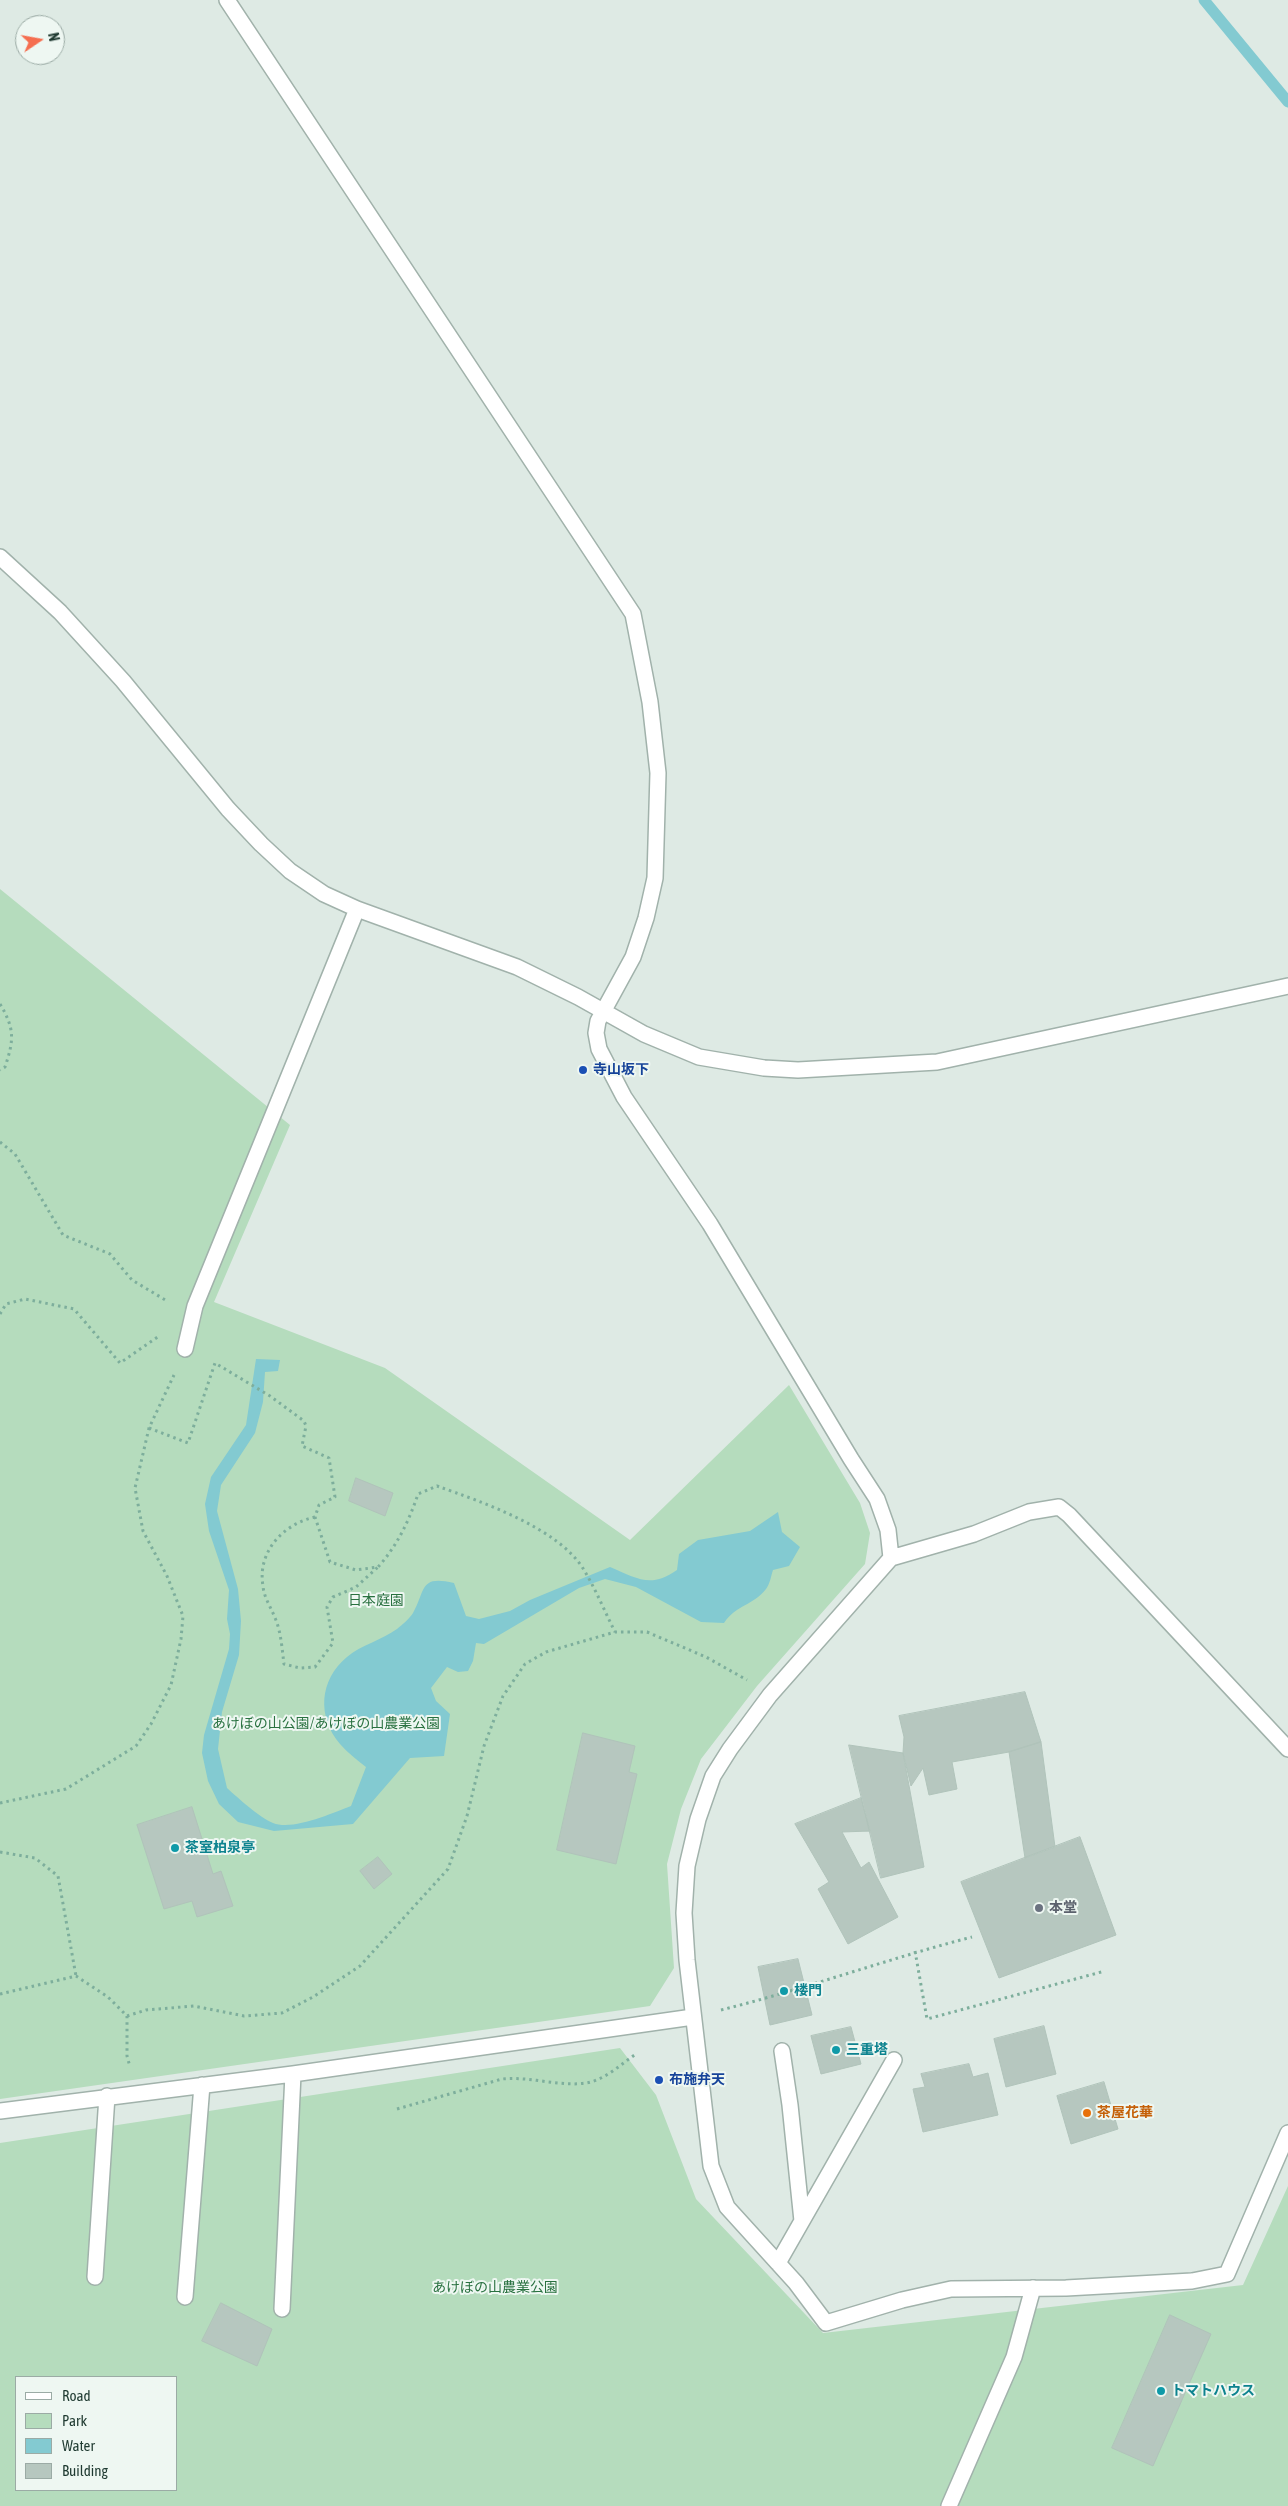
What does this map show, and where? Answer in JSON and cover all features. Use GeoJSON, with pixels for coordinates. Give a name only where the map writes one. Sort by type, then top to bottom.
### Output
{"type":"FeatureCollection","features":[{"type":"Feature","properties":{"kind":"street"},"geometry":{"type":"LineString","coordinates":[[227,0],[632,614],[650,702],[658,773],[656,878],[646,918],[633,957],[602,1011],[596,1033],[605,1064],[624,1097],[710,1224],[877,1499],[888,1530],[891,1558]]}},
{"type":"Feature","properties":{"kind":"street"},"geometry":{"type":"LineString","coordinates":[[0,557],[73,626],[165,731],[228,809],[261,844],[290,870],[310,884],[357,909],[517,967],[556,985],[644,1034],[699,1057],[764,1068],[798,1070],[936,1062],[1288,986]]}},
{"type":"Feature","properties":{"kind":"street"},"geometry":{"type":"LineString","coordinates":[[186,1349],[191,1315],[357,909]]}},
{"type":"Feature","properties":{"kind":"street"},"geometry":{"type":"LineString","coordinates":[[1288,1749],[1069,1515],[1059,1507],[1029,1512],[974,1534],[891,1558],[770,1695],[742,1730],[713,1776],[695,1829],[687,1866],[684,1913],[693,2017],[711,2166],[726,2207],[796,2283],[826,2323],[902,2300],[951,2289],[1192,2282],[1227,2274],[1288,2133]]}},
{"type":"Feature","properties":{"kind":"street"},"geometry":{"type":"LineString","coordinates":[[0,2111],[135,2092],[293,2074],[693,2017]]}},
{"type":"Feature","properties":{"kind":"street"},"geometry":{"type":"LineString","coordinates":[[782,2051],[790,2105],[802,2221]]}},
{"type":"Feature","properties":{"kind":"street"},"geometry":{"type":"LineString","coordinates":[[778,2263],[894,2060]]}},
{"type":"Feature","properties":{"kind":"street"},"geometry":{"type":"LineString","coordinates":[[282,2309],[293,2074]]}},
{"type":"Feature","properties":{"kind":"street"},"geometry":{"type":"LineString","coordinates":[[185,2296],[202,2085]]}},
{"type":"Feature","properties":{"kind":"street"},"geometry":{"type":"LineString","coordinates":[[95,2277],[107,2096]]}},
{"type":"Feature","properties":{"kind":"street"},"geometry":{"type":"LineString","coordinates":[[949,2506],[1014,2356],[1033,2288]]}},
{"type":"Feature","properties":{"kind":"path"},"geometry":{"type":"LineString","coordinates":[[0,1004],[10,1021],[13,1044],[5,1067],[0,1070]]}},
{"type":"Feature","properties":{"kind":"path"},"geometry":{"type":"LineString","coordinates":[[0,1142],[15,1154],[63,1235],[110,1254],[132,1280],[191,1315],[120,1363],[74,1309],[25,1299],[6,1304],[0,1314]]}},
{"type":"Feature","properties":{"kind":"path"},"geometry":{"type":"LineString","coordinates":[[0,1803],[66,1789],[136,1746],[151,1724],[171,1684],[184,1616],[167,1576],[143,1531],[135,1488],[150,1428],[186,1349]]}},
{"type":"Feature","properties":{"kind":"path"},"geometry":{"type":"LineString","coordinates":[[150,1428],[188,1443],[214,1363],[270,1396],[304,1421],[306,1426],[302,1446],[329,1458],[335,1497],[319,1505],[315,1517],[330,1562],[356,1570],[378,1567]]}},
{"type":"Feature","properties":{"kind":"path"},"geometry":{"type":"LineString","coordinates":[[315,1517],[301,1520],[283,1530],[270,1546],[262,1570],[262,1586],[268,1606],[276,1619],[284,1664],[300,1668],[315,1667],[333,1643],[327,1607],[334,1597],[356,1587],[392,1552],[411,1514],[418,1494],[437,1486],[500,1510],[546,1533],[584,1570],[615,1632]]}},
{"type":"Feature","properties":{"kind":"path"},"geometry":{"type":"LineString","coordinates":[[127,2016],[146,2010],[194,2006],[244,2016],[282,2013],[313,1997],[360,1966],[448,1868],[467,1816],[484,1746],[503,1696],[525,1664],[546,1652],[615,1632],[647,1632],[706,1657],[770,1695]]}},
{"type":"Feature","properties":{"kind":"path"},"geometry":{"type":"LineString","coordinates":[[0,1852],[35,1858],[58,1876],[76,1976]]}},
{"type":"Feature","properties":{"kind":"path"},"geometry":{"type":"LineString","coordinates":[[693,2017],[761,2000],[915,1952],[972,1937]]}},
{"type":"Feature","properties":{"kind":"path"},"geometry":{"type":"LineString","coordinates":[[915,1952],[927,2019],[1105,1970]]}},
{"type":"Feature","properties":{"kind":"path"},"geometry":{"type":"LineString","coordinates":[[0,1994],[76,1976],[108,1996],[127,2016],[127,2056],[135,2092]]}},
{"type":"Feature","properties":{"kind":"path"},"geometry":{"type":"LineString","coordinates":[[397,2109],[502,2079],[518,2077],[587,2083],[600,2078],[642,2051]]}},
{"type":"Feature","properties":{"kind":"green space","name":"あけぼの山公園/あけぼの山農業公園"},"geometry":{"type":"Polygon","coordinates":[[[0,889],[290,1125],[214,1302],[385,1368],[630,1540],[789,1385],[860,1503],[870,1533],[865,1564],[757,1686],[701,1759],[681,1809],[667,1864],[674,1968],[650,2006],[0,2099],[0,889]]]}},
{"type":"Feature","properties":{"kind":"green space","name":"あけぼの山農業公園"},"geometry":{"type":"Polygon","coordinates":[[[620,2048],[656,2095],[696,2199],[823,2333],[1243,2285],[1288,2186],[1288,2506],[0,2506],[0,2143],[620,2048]]]}},
{"type":"Feature","properties":{"kind":"water"},"geometry":{"type":"Polygon","coordinates":[[[256,1359],[280,1360],[278,1371],[265,1372],[263,1402],[255,1433],[221,1485],[217,1511],[238,1589],[241,1621],[239,1655],[222,1712],[218,1749],[227,1788],[255,1812],[273,1823],[291,1825],[301,1823],[351,1806],[366,1767],[340,1744],[327,1722],[324,1699],[326,1688],[331,1676],[347,1657],[391,1633],[408,1619],[417,1605],[422,1591],[429,1583],[443,1581],[454,1583],[466,1616],[479,1619],[510,1611],[530,1600],[610,1567],[644,1580],[659,1579],[677,1570],[679,1554],[698,1540],[750,1531],[778,1512],[782,1532],[800,1547],[789,1566],[773,1570],[766,1589],[756,1599],[734,1612],[724,1623],[701,1622],[636,1587],[605,1579],[579,1588],[484,1644],[476,1643],[473,1661],[468,1671],[458,1672],[447,1667],[431,1688],[436,1701],[450,1714],[444,1756],[410,1758],[353,1824],[274,1831],[238,1822],[219,1804],[208,1781],[202,1753],[204,1735],[229,1649],[230,1634],[227,1619],[229,1590],[209,1531],[205,1504],[211,1477],[246,1425],[256,1359]]]}},
{"type":"Feature","properties":{"kind":"building"},"geometry":{"type":"Polygon","coordinates":[[[356,1478],[393,1493],[385,1516],[349,1501],[356,1478]]]}},
{"type":"Feature","properties":{"kind":"building"},"geometry":{"type":"Polygon","coordinates":[[[1025,1692],[1041,1742],[1009,1752],[952,1762],[957,1789],[929,1795],[923,1768],[911,1786],[903,1753],[904,1737],[899,1716],[1025,1692]]]}},
{"type":"Feature","properties":{"kind":"building"},"geometry":{"type":"Polygon","coordinates":[[[583,1733],[635,1746],[629,1772],[637,1774],[616,1864],[557,1850],[583,1733]]]}},
{"type":"Feature","properties":{"kind":"building"},"geometry":{"type":"Polygon","coordinates":[[[1041,1742],[1055,1847],[1025,1858],[1009,1752],[1041,1742]]]}},
{"type":"Feature","properties":{"kind":"building"},"geometry":{"type":"Polygon","coordinates":[[[849,1745],[903,1753],[924,1867],[881,1878],[849,1745]]]}},
{"type":"Feature","properties":{"kind":"building"},"geometry":{"type":"Polygon","coordinates":[[[861,1798],[870,1831],[842,1832],[861,1868],[869,1862],[898,1917],[848,1944],[818,1889],[829,1882],[795,1824],[861,1798]]]}},
{"type":"Feature","properties":{"kind":"building","name":"茶室柏泉亭"},"geometry":{"type":"Polygon","coordinates":[[[192,1807],[213,1874],[221,1871],[233,1906],[197,1917],[192,1901],[164,1909],[137,1825],[192,1807]]]}},
{"type":"Feature","properties":{"kind":"building","name":"本堂"},"geometry":{"type":"Polygon","coordinates":[[[1080,1837],[1116,1935],[999,1978],[961,1882],[1080,1837]]]}},
{"type":"Feature","properties":{"kind":"building"},"geometry":{"type":"Polygon","coordinates":[[[378,1857],[392,1874],[374,1889],[360,1871],[378,1857]]]}},
{"type":"Feature","properties":{"kind":"building","name":"楼門"},"geometry":{"type":"Polygon","coordinates":[[[798,1959],[812,2015],[770,2025],[758,1967],[798,1959]]]}},
{"type":"Feature","properties":{"kind":"building"},"geometry":{"type":"Polygon","coordinates":[[[1044,2026],[1056,2074],[1006,2087],[994,2039],[1044,2026]]]}},
{"type":"Feature","properties":{"kind":"building","name":"三重塔"},"geometry":{"type":"Polygon","coordinates":[[[851,2027],[861,2064],[821,2074],[811,2036],[851,2027]]]}},
{"type":"Feature","properties":{"kind":"building"},"geometry":{"type":"Polygon","coordinates":[[[969,2064],[973,2077],[988,2073],[998,2115],[923,2132],[913,2089],[925,2087],[921,2074],[969,2064]]]}},
{"type":"Feature","properties":{"kind":"building","name":"茶屋花華"},"geometry":{"type":"Polygon","coordinates":[[[1104,2082],[1118,2129],[1071,2144],[1057,2096],[1104,2082]]]}},
{"type":"Feature","properties":{"kind":"building"},"geometry":{"type":"Polygon","coordinates":[[[221,2303],[272,2329],[257,2366],[202,2341],[221,2303]]]}},
{"type":"Feature","properties":{"kind":"building","name":"トマトハウス"},"geometry":{"type":"Polygon","coordinates":[[[1170,2315],[1211,2334],[1153,2466],[1112,2448],[1170,2315]]]}},
{"type":"Feature","properties":{"kind":"waterway"},"geometry":{"type":"LineString","coordinates":[[1204,0],[1288,102]]}},
{"type":"Feature","properties":{"kind":"place","name":"寺山坂下"},"geometry":{"type":"Point","coordinates":[583,1070]}},
{"type":"Feature","properties":{"kind":"place","name":"茶室柏泉亭"},"geometry":{"type":"Point","coordinates":[175,1848]}},
{"type":"Feature","properties":{"kind":"place","name":"本堂"},"geometry":{"type":"Point","coordinates":[1039,1908]}},
{"type":"Feature","properties":{"kind":"place","name":"楼門"},"geometry":{"type":"Point","coordinates":[784,1991]}},
{"type":"Feature","properties":{"kind":"place","name":"三重塔"},"geometry":{"type":"Point","coordinates":[836,2050]}},
{"type":"Feature","properties":{"kind":"place","name":"布施弁天"},"geometry":{"type":"Point","coordinates":[659,2080]}},
{"type":"Feature","properties":{"kind":"place","name":"茶屋花華"},"geometry":{"type":"Point","coordinates":[1087,2113]}},
{"type":"Feature","properties":{"kind":"place","name":"トマトハウス"},"geometry":{"type":"Point","coordinates":[1161,2391]}},
{"type":"Feature","properties":{"kind":"park label","name":"日本庭園"},"geometry":{"type":"Point","coordinates":[376,1601]}}]}
